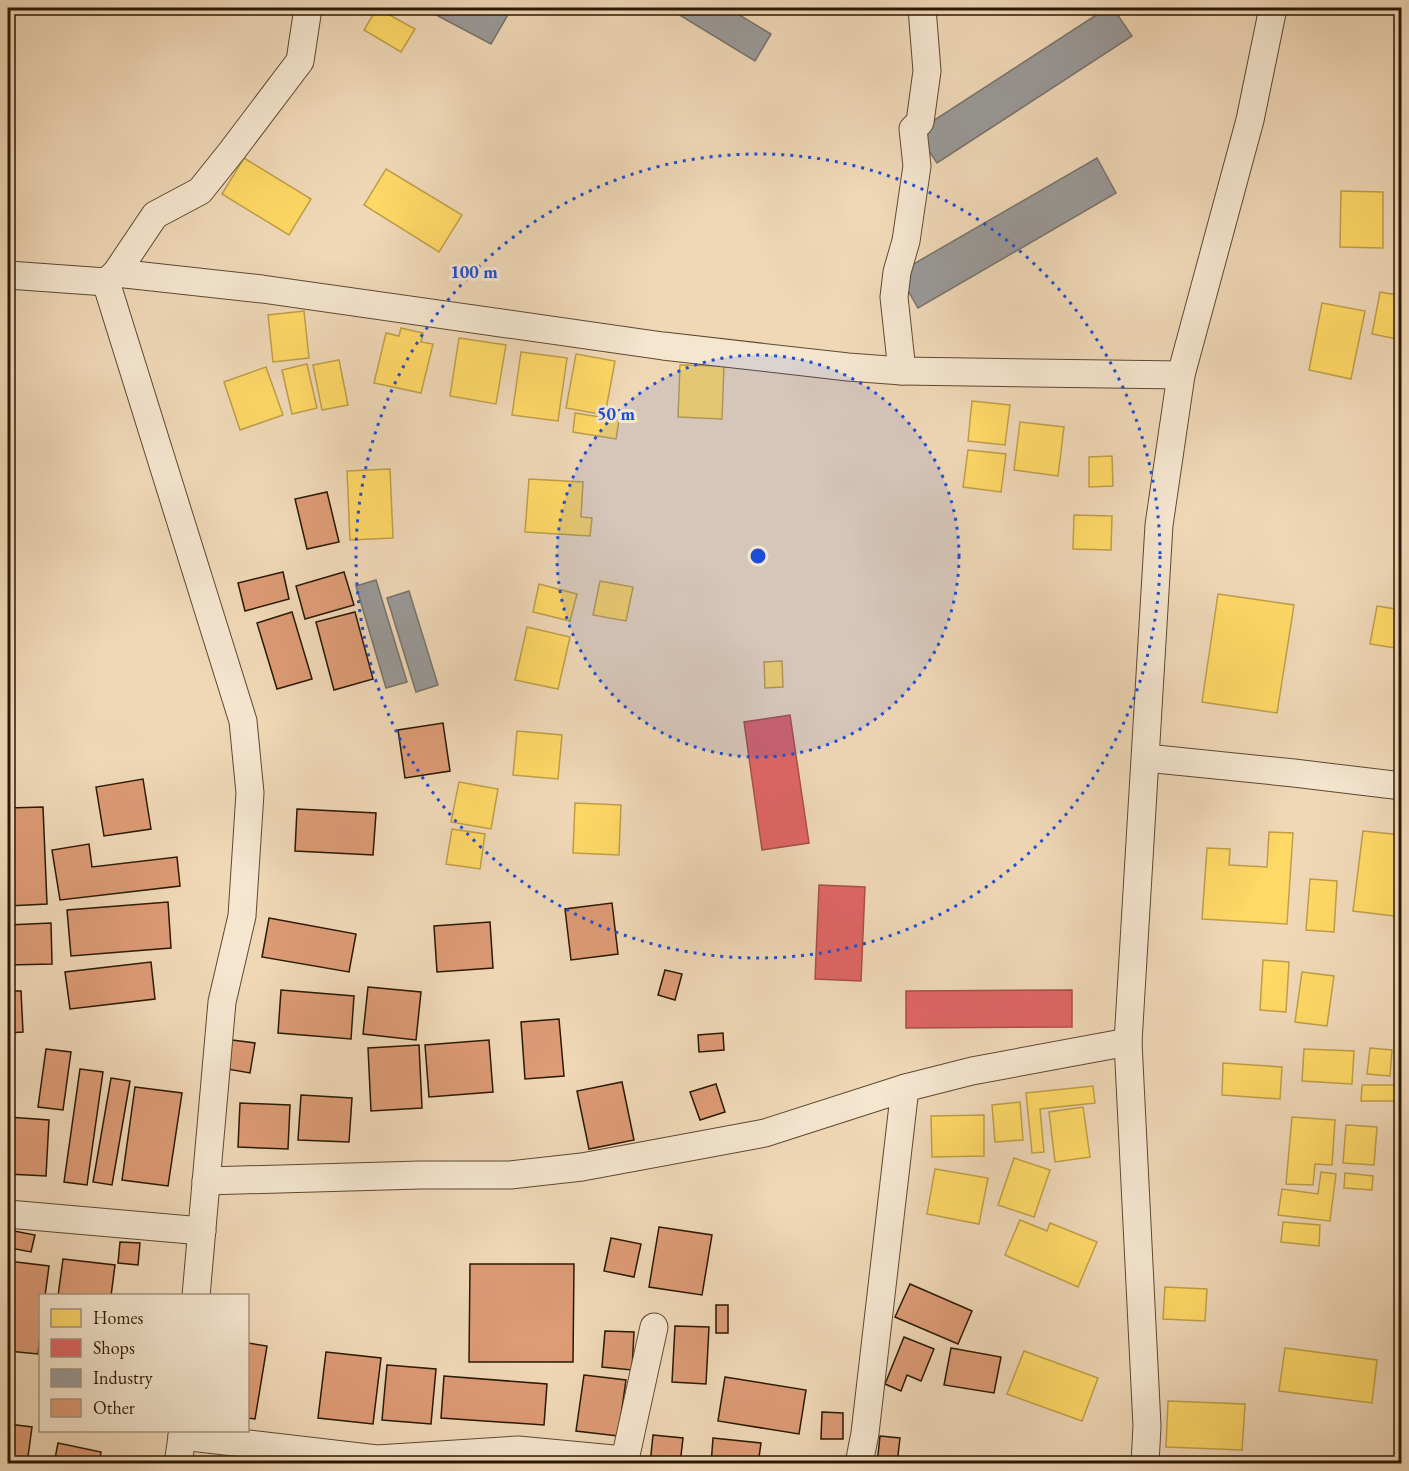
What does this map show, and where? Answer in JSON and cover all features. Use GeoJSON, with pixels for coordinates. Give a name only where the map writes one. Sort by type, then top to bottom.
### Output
{"type":"FeatureCollection","features":[{"type":"Feature","properties":{"kind":"street"},"geometry":{"type":"LineString","coordinates":[[111,278],[155,215],[200,191],[300,62],[308,8]]}},
{"type":"Feature","properties":{"kind":"street"},"geometry":{"type":"LineString","coordinates":[[902,370],[894,297],[897,272],[906,241],[917,166],[913,129],[920,122],[927,71],[922,8]]}},
{"type":"Feature","properties":{"kind":"street"},"geometry":{"type":"LineString","coordinates":[[1145,1464],[1147,1426],[1128,1042],[1159,525],[1181,375],[1250,120],[1273,8]]}},
{"type":"Feature","properties":{"kind":"street"},"geometry":{"type":"LineString","coordinates":[[8,275],[111,278],[262,289],[663,346],[848,367],[1181,375]]}},
{"type":"Feature","properties":{"kind":"street"},"geometry":{"type":"LineString","coordinates":[[111,278],[243,721],[250,793],[242,916],[222,1002],[196,1294]]}},
{"type":"Feature","properties":{"kind":"street"},"geometry":{"type":"LineString","coordinates":[[1146,758],[1401,786]]}},
{"type":"Feature","properties":{"kind":"street"},"geometry":{"type":"LineString","coordinates":[[207,1180],[420,1174],[510,1175],[582,1167],[765,1132],[905,1088],[972,1071],[1128,1042]]}},
{"type":"Feature","properties":{"kind":"street"},"geometry":{"type":"LineString","coordinates":[[859,1464],[865,1433],[905,1088]]}},
{"type":"Feature","properties":{"kind":"street"},"geometry":{"type":"LineString","coordinates":[[8,1214],[202,1231]]}},
{"type":"Feature","properties":{"kind":"street"},"geometry":{"type":"LineString","coordinates":[[178,1464],[183,1433],[377,1461],[519,1450],[624,1462],[654,1327]]}},
{"type":"Feature","properties":{"kind":"building: Homes"},"geometry":{"type":"Polygon","coordinates":[[[377,8],[415,29],[401,52],[364,30],[377,8]]]}},
{"type":"Feature","properties":{"kind":"building: Homes"},"geometry":{"type":"Polygon","coordinates":[[[244,158],[311,199],[289,235],[222,194],[244,158]]]}},
{"type":"Feature","properties":{"kind":"building: Homes"},"geometry":{"type":"Polygon","coordinates":[[[386,169],[462,215],[439,252],[364,205],[386,169]]]}},
{"type":"Feature","properties":{"kind":"building: Homes"},"geometry":{"type":"Polygon","coordinates":[[[1341,191],[1383,192],[1383,248],[1340,247],[1341,191]]]}},
{"type":"Feature","properties":{"kind":"building: Homes"},"geometry":{"type":"Polygon","coordinates":[[[1380,292],[1402,296],[1402,340],[1372,334],[1380,292]]]}},
{"type":"Feature","properties":{"kind":"building: Homes"},"geometry":{"type":"Polygon","coordinates":[[[1322,303],[1365,311],[1351,379],[1309,370],[1322,303]]]}},
{"type":"Feature","properties":{"kind":"building: Homes"},"geometry":{"type":"Polygon","coordinates":[[[304,311],[309,358],[273,362],[268,315],[304,311]]]}},
{"type":"Feature","properties":{"kind":"building: Homes"},"geometry":{"type":"Polygon","coordinates":[[[401,328],[423,333],[421,342],[433,344],[421,393],[374,383],[386,333],[399,336],[401,328]]]}},
{"type":"Feature","properties":{"kind":"building: Homes"},"geometry":{"type":"Polygon","coordinates":[[[459,338],[506,345],[496,404],[450,396],[459,338]]]}},
{"type":"Feature","properties":{"kind":"building: Homes"},"geometry":{"type":"Polygon","coordinates":[[[521,352],[567,358],[558,421],[512,415],[521,352]]]}},
{"type":"Feature","properties":{"kind":"building: Homes"},"geometry":{"type":"Polygon","coordinates":[[[576,354],[615,361],[605,415],[566,408],[576,354]]]}},
{"type":"Feature","properties":{"kind":"building: Homes"},"geometry":{"type":"Polygon","coordinates":[[[339,360],[348,405],[322,410],[313,365],[339,360]]]}},
{"type":"Feature","properties":{"kind":"building: Homes"},"geometry":{"type":"Polygon","coordinates":[[[307,364],[317,408],[292,414],[282,370],[307,364]]]}},
{"type":"Feature","properties":{"kind":"building: Homes"},"geometry":{"type":"Polygon","coordinates":[[[680,365],[724,366],[722,419],[678,417],[680,365]]]}},
{"type":"Feature","properties":{"kind":"building: Homes"},"geometry":{"type":"Polygon","coordinates":[[[266,367],[283,415],[240,430],[224,382],[266,367]]]}},
{"type":"Feature","properties":{"kind":"building: Homes"},"geometry":{"type":"Polygon","coordinates":[[[972,401],[1010,405],[1005,445],[968,441],[972,401]]]}},
{"type":"Feature","properties":{"kind":"building: Homes"},"geometry":{"type":"Polygon","coordinates":[[[575,413],[619,420],[616,439],[573,432],[575,413]]]}},
{"type":"Feature","properties":{"kind":"building: Homes"},"geometry":{"type":"Polygon","coordinates":[[[1020,422],[1064,427],[1058,476],[1014,470],[1020,422]]]}},
{"type":"Feature","properties":{"kind":"building: Homes"},"geometry":{"type":"Polygon","coordinates":[[[968,450],[1006,454],[1001,492],[963,487],[968,450]]]}},
{"type":"Feature","properties":{"kind":"building: Homes"},"geometry":{"type":"Polygon","coordinates":[[[1112,456],[1113,486],[1089,487],[1089,457],[1112,456]]]}},
{"type":"Feature","properties":{"kind":"building: Homes"},"geometry":{"type":"Polygon","coordinates":[[[390,469],[393,538],[350,540],[347,471],[390,469]]]}},
{"type":"Feature","properties":{"kind":"building: Homes"},"geometry":{"type":"Polygon","coordinates":[[[529,479],[583,482],[581,517],[592,518],[590,536],[525,532],[529,479]]]}},
{"type":"Feature","properties":{"kind":"building: Homes"},"geometry":{"type":"Polygon","coordinates":[[[1074,515],[1112,516],[1111,550],[1073,549],[1074,515]]]}},
{"type":"Feature","properties":{"kind":"building: Homes"},"geometry":{"type":"Polygon","coordinates":[[[600,581],[633,587],[626,621],[593,615],[600,581]]]}},
{"type":"Feature","properties":{"kind":"building: Homes"},"geometry":{"type":"Polygon","coordinates":[[[539,584],[577,594],[570,621],[533,612],[539,584]]]}},
{"type":"Feature","properties":{"kind":"building: Homes"},"geometry":{"type":"Polygon","coordinates":[[[1218,594],[1294,605],[1277,713],[1202,702],[1218,594]]]}},
{"type":"Feature","properties":{"kind":"building: Homes"},"geometry":{"type":"Polygon","coordinates":[[[1377,606],[1402,610],[1402,649],[1370,644],[1377,606]]]}},
{"type":"Feature","properties":{"kind":"building: Homes"},"geometry":{"type":"Polygon","coordinates":[[[527,627],[570,637],[558,689],[515,680],[527,627]]]}},
{"type":"Feature","properties":{"kind":"building: Homes"},"geometry":{"type":"Polygon","coordinates":[[[782,661],[783,687],[765,688],[764,662],[782,661]]]}},
{"type":"Feature","properties":{"kind":"building: Homes"},"geometry":{"type":"Polygon","coordinates":[[[517,731],[562,735],[558,779],[513,775],[517,731]]]}},
{"type":"Feature","properties":{"kind":"building: Homes"},"geometry":{"type":"Polygon","coordinates":[[[459,782],[498,789],[491,829],[451,822],[459,782]]]}},
{"type":"Feature","properties":{"kind":"building: Homes"},"geometry":{"type":"Polygon","coordinates":[[[575,803],[621,805],[619,855],[573,853],[575,803]]]}},
{"type":"Feature","properties":{"kind":"building: Homes"},"geometry":{"type":"Polygon","coordinates":[[[452,829],[485,834],[480,869],[446,864],[452,829]]]}},
{"type":"Feature","properties":{"kind":"building: Homes"},"geometry":{"type":"Polygon","coordinates":[[[1363,831],[1402,835],[1402,917],[1353,911],[1363,831]]]}},
{"type":"Feature","properties":{"kind":"building: Homes"},"geometry":{"type":"Polygon","coordinates":[[[1269,832],[1293,833],[1287,924],[1202,919],[1207,848],[1230,849],[1229,865],[1267,867],[1269,832]]]}},
{"type":"Feature","properties":{"kind":"building: Homes"},"geometry":{"type":"Polygon","coordinates":[[[1310,879],[1337,881],[1334,932],[1306,930],[1310,879]]]}},
{"type":"Feature","properties":{"kind":"building: Homes"},"geometry":{"type":"Polygon","coordinates":[[[1263,960],[1289,962],[1286,1012],[1260,1010],[1263,960]]]}},
{"type":"Feature","properties":{"kind":"building: Homes"},"geometry":{"type":"Polygon","coordinates":[[[1302,972],[1334,976],[1327,1026],[1295,1022],[1302,972]]]}},
{"type":"Feature","properties":{"kind":"building: Homes"},"geometry":{"type":"Polygon","coordinates":[[[1370,1048],[1392,1050],[1390,1076],[1367,1074],[1370,1048]]]}},
{"type":"Feature","properties":{"kind":"building: Homes"},"geometry":{"type":"Polygon","coordinates":[[[1304,1049],[1354,1051],[1352,1084],[1302,1081],[1304,1049]]]}},
{"type":"Feature","properties":{"kind":"building: Homes"},"geometry":{"type":"Polygon","coordinates":[[[1223,1063],[1282,1067],[1280,1099],[1222,1095],[1223,1063]]]}},
{"type":"Feature","properties":{"kind":"building: Homes"},"geometry":{"type":"Polygon","coordinates":[[[1362,1085],[1396,1085],[1395,1101],[1361,1101],[1362,1085]]]}},
{"type":"Feature","properties":{"kind":"building: Homes"},"geometry":{"type":"Polygon","coordinates":[[[1093,1086],[1095,1103],[1040,1109],[1044,1152],[1032,1153],[1026,1093],[1093,1086]]]}},
{"type":"Feature","properties":{"kind":"building: Homes"},"geometry":{"type":"Polygon","coordinates":[[[1020,1102],[1023,1140],[995,1142],[992,1105],[1020,1102]]]}},
{"type":"Feature","properties":{"kind":"building: Homes"},"geometry":{"type":"Polygon","coordinates":[[[1083,1107],[1090,1157],[1055,1162],[1049,1112],[1083,1107]]]}},
{"type":"Feature","properties":{"kind":"building: Homes"},"geometry":{"type":"Polygon","coordinates":[[[984,1115],[984,1156],[932,1157],[931,1116],[984,1115]]]}},
{"type":"Feature","properties":{"kind":"building: Homes"},"geometry":{"type":"Polygon","coordinates":[[[1292,1117],[1335,1120],[1332,1165],[1315,1164],[1313,1185],[1286,1184],[1292,1117]]]}},
{"type":"Feature","properties":{"kind":"building: Homes"},"geometry":{"type":"Polygon","coordinates":[[[1346,1125],[1377,1127],[1374,1165],[1343,1163],[1346,1125]]]}},
{"type":"Feature","properties":{"kind":"building: Homes"},"geometry":{"type":"Polygon","coordinates":[[[1014,1158],[1050,1170],[1034,1217],[998,1205],[1014,1158]]]}},
{"type":"Feature","properties":{"kind":"building: Homes"},"geometry":{"type":"Polygon","coordinates":[[[935,1169],[988,1178],[979,1224],[927,1214],[935,1169]]]}},
{"type":"Feature","properties":{"kind":"building: Homes"},"geometry":{"type":"Polygon","coordinates":[[[1321,1172],[1336,1174],[1330,1221],[1278,1215],[1282,1189],[1318,1194],[1321,1172]]]}},
{"type":"Feature","properties":{"kind":"building: Homes"},"geometry":{"type":"Polygon","coordinates":[[[1345,1173],[1373,1176],[1372,1190],[1344,1188],[1345,1173]]]}},
{"type":"Feature","properties":{"kind":"building: Homes"},"geometry":{"type":"Polygon","coordinates":[[[1020,1220],[1047,1231],[1050,1223],[1097,1242],[1078,1287],[1005,1255],[1020,1220]]]}},
{"type":"Feature","properties":{"kind":"building: Homes"},"geometry":{"type":"Polygon","coordinates":[[[1283,1222],[1320,1225],[1319,1246],[1281,1242],[1283,1222]]]}},
{"type":"Feature","properties":{"kind":"building: Homes"},"geometry":{"type":"Polygon","coordinates":[[[1165,1287],[1207,1289],[1205,1321],[1163,1319],[1165,1287]]]}},
{"type":"Feature","properties":{"kind":"building: Homes"},"geometry":{"type":"Polygon","coordinates":[[[1285,1348],[1377,1360],[1372,1403],[1279,1391],[1285,1348]]]}},
{"type":"Feature","properties":{"kind":"building: Homes"},"geometry":{"type":"Polygon","coordinates":[[[1024,1351],[1098,1378],[1082,1421],[1007,1394],[1024,1351]]]}},
{"type":"Feature","properties":{"kind":"building: Homes"},"geometry":{"type":"Polygon","coordinates":[[[1168,1401],[1245,1404],[1242,1450],[1166,1447],[1168,1401]]]}},
{"type":"Feature","properties":{"kind":"building: Shops"},"geometry":{"type":"Polygon","coordinates":[[[790,715],[809,843],[762,850],[744,722],[790,715]]]}},
{"type":"Feature","properties":{"kind":"building: Shops"},"geometry":{"type":"Polygon","coordinates":[[[819,885],[865,887],[861,981],[815,979],[819,885]]]}},
{"type":"Feature","properties":{"kind":"building: Shops"},"geometry":{"type":"Polygon","coordinates":[[[1072,990],[1072,1027],[906,1028],[906,991],[1072,990]]]}},
{"type":"Feature","properties":{"kind":"building: Industry"},"geometry":{"type":"Polygon","coordinates":[[[423,8],[498,8],[509,13],[491,44],[423,8]]]}},
{"type":"Feature","properties":{"kind":"building: Industry"},"geometry":{"type":"Polygon","coordinates":[[[668,8],[728,8],[771,34],[755,61],[668,8]]]}},
{"type":"Feature","properties":{"kind":"building: Industry"},"geometry":{"type":"Polygon","coordinates":[[[1107,8],[1113,8],[1132,36],[937,163],[916,132],[1107,8]]]}},
{"type":"Feature","properties":{"kind":"building: Industry"},"geometry":{"type":"Polygon","coordinates":[[[1097,158],[1116,193],[918,308],[898,273],[1097,158]]]}},
{"type":"Feature","properties":{"kind":"building: Industry"},"geometry":{"type":"Polygon","coordinates":[[[376,580],[407,682],[386,688],[356,586],[376,580]]]}},
{"type":"Feature","properties":{"kind":"building: Industry"},"geometry":{"type":"Polygon","coordinates":[[[409,591],[438,685],[416,692],[387,598],[409,591]]]}},
{"type":"Feature","properties":{"kind":"building: Other"},"geometry":{"type":"Polygon","coordinates":[[[327,492],[339,542],[307,549],[295,499],[327,492]]]}},
{"type":"Feature","properties":{"kind":"building: Other"},"geometry":{"type":"Polygon","coordinates":[[[283,572],[289,599],[245,611],[238,583],[283,572]]]}},
{"type":"Feature","properties":{"kind":"building: Other"},"geometry":{"type":"Polygon","coordinates":[[[344,572],[354,605],[305,619],[296,586],[344,572]]]}},
{"type":"Feature","properties":{"kind":"building: Other"},"geometry":{"type":"Polygon","coordinates":[[[292,612],[312,679],[277,689],[257,623],[292,612]]]}},
{"type":"Feature","properties":{"kind":"building: Other"},"geometry":{"type":"Polygon","coordinates":[[[355,612],[373,679],[334,690],[316,622],[355,612]]]}},
{"type":"Feature","properties":{"kind":"building: Other"},"geometry":{"type":"Polygon","coordinates":[[[443,723],[450,771],[405,778],[398,730],[443,723]]]}},
{"type":"Feature","properties":{"kind":"building: Other"},"geometry":{"type":"Polygon","coordinates":[[[143,779],[151,829],[104,836],[96,787],[143,779]]]}},
{"type":"Feature","properties":{"kind":"building: Other"},"geometry":{"type":"Polygon","coordinates":[[[43,807],[47,904],[8,906],[8,808],[43,807]]]}},
{"type":"Feature","properties":{"kind":"building: Other"},"geometry":{"type":"Polygon","coordinates":[[[297,809],[376,813],[373,855],[295,851],[297,809]]]}},
{"type":"Feature","properties":{"kind":"building: Other"},"geometry":{"type":"Polygon","coordinates":[[[89,844],[92,867],[177,857],[180,886],[60,900],[52,850],[89,844]]]}},
{"type":"Feature","properties":{"kind":"building: Other"},"geometry":{"type":"Polygon","coordinates":[[[168,902],[171,948],[71,956],[67,910],[168,902]]]}},
{"type":"Feature","properties":{"kind":"building: Other"},"geometry":{"type":"Polygon","coordinates":[[[612,903],[618,954],[571,960],[565,909],[612,903]]]}},
{"type":"Feature","properties":{"kind":"building: Other"},"geometry":{"type":"Polygon","coordinates":[[[269,918],[356,934],[349,972],[262,957],[269,918]]]}},
{"type":"Feature","properties":{"kind":"building: Other"},"geometry":{"type":"Polygon","coordinates":[[[490,922],[493,968],[437,972],[434,926],[490,922]]]}},
{"type":"Feature","properties":{"kind":"building: Other"},"geometry":{"type":"Polygon","coordinates":[[[51,923],[52,964],[8,965],[8,925],[51,923]]]}},
{"type":"Feature","properties":{"kind":"building: Other"},"geometry":{"type":"Polygon","coordinates":[[[151,962],[155,999],[70,1009],[65,972],[151,962]]]}},
{"type":"Feature","properties":{"kind":"building: Other"},"geometry":{"type":"Polygon","coordinates":[[[665,970],[682,974],[675,1000],[658,995],[665,970]]]}},
{"type":"Feature","properties":{"kind":"building: Other"},"geometry":{"type":"Polygon","coordinates":[[[368,987],[421,992],[416,1040],[363,1034],[368,987]]]}},
{"type":"Feature","properties":{"kind":"building: Other"},"geometry":{"type":"Polygon","coordinates":[[[281,990],[354,996],[351,1039],[278,1033],[281,990]]]}},
{"type":"Feature","properties":{"kind":"building: Other"},"geometry":{"type":"Polygon","coordinates":[[[8,991],[21,991],[23,1032],[8,1033],[8,991]]]}},
{"type":"Feature","properties":{"kind":"building: Other"},"geometry":{"type":"Polygon","coordinates":[[[559,1019],[564,1076],[525,1079],[521,1022],[559,1019]]]}},
{"type":"Feature","properties":{"kind":"building: Other"},"geometry":{"type":"Polygon","coordinates":[[[723,1033],[724,1050],[699,1052],[698,1035],[723,1033]]]}},
{"type":"Feature","properties":{"kind":"building: Other"},"geometry":{"type":"Polygon","coordinates":[[[232,1040],[255,1043],[250,1073],[227,1069],[232,1040]]]}},
{"type":"Feature","properties":{"kind":"building: Other"},"geometry":{"type":"Polygon","coordinates":[[[489,1040],[493,1092],[429,1097],[425,1045],[489,1040]]]}},
{"type":"Feature","properties":{"kind":"building: Other"},"geometry":{"type":"Polygon","coordinates":[[[419,1045],[422,1108],[371,1111],[368,1048],[419,1045]]]}},
{"type":"Feature","properties":{"kind":"building: Other"},"geometry":{"type":"Polygon","coordinates":[[[46,1049],[71,1052],[63,1110],[38,1107],[46,1049]]]}},
{"type":"Feature","properties":{"kind":"building: Other"},"geometry":{"type":"Polygon","coordinates":[[[80,1069],[103,1072],[87,1185],[64,1182],[80,1069]]]}},
{"type":"Feature","properties":{"kind":"building: Other"},"geometry":{"type":"Polygon","coordinates":[[[111,1078],[130,1081],[112,1185],[93,1182],[111,1078]]]}},
{"type":"Feature","properties":{"kind":"building: Other"},"geometry":{"type":"Polygon","coordinates":[[[622,1082],[634,1140],[589,1149],[577,1091],[622,1082]]]}},
{"type":"Feature","properties":{"kind":"building: Other"},"geometry":{"type":"Polygon","coordinates":[[[716,1084],[725,1112],[700,1120],[690,1092],[716,1084]]]}},
{"type":"Feature","properties":{"kind":"building: Other"},"geometry":{"type":"Polygon","coordinates":[[[135,1087],[182,1093],[168,1186],[122,1180],[135,1087]]]}},
{"type":"Feature","properties":{"kind":"building: Other"},"geometry":{"type":"Polygon","coordinates":[[[301,1095],[352,1098],[349,1142],[298,1140],[301,1095]]]}},
{"type":"Feature","properties":{"kind":"building: Other"},"geometry":{"type":"Polygon","coordinates":[[[240,1103],[290,1105],[288,1149],[238,1147],[240,1103]]]}},
{"type":"Feature","properties":{"kind":"building: Other"},"geometry":{"type":"Polygon","coordinates":[[[8,1117],[49,1120],[46,1176],[8,1174],[8,1117]]]}},
{"type":"Feature","properties":{"kind":"building: Other"},"geometry":{"type":"Polygon","coordinates":[[[659,1227],[712,1235],[702,1295],[649,1287],[659,1227]]]}},
{"type":"Feature","properties":{"kind":"building: Other"},"geometry":{"type":"Polygon","coordinates":[[[14,1231],[35,1235],[31,1252],[10,1248],[14,1231]]]}},
{"type":"Feature","properties":{"kind":"building: Other"},"geometry":{"type":"Polygon","coordinates":[[[611,1238],[641,1244],[634,1277],[604,1271],[611,1238]]]}},
{"type":"Feature","properties":{"kind":"building: Other"},"geometry":{"type":"Polygon","coordinates":[[[120,1242],[140,1243],[138,1265],[118,1263],[120,1242]]]}},
{"type":"Feature","properties":{"kind":"building: Other"},"geometry":{"type":"Polygon","coordinates":[[[63,1259],[115,1265],[111,1294],[58,1294],[63,1259]]]}},
{"type":"Feature","properties":{"kind":"building: Other"},"geometry":{"type":"Polygon","coordinates":[[[8,1261],[49,1266],[45,1294],[39,1294],[38,1354],[8,1351],[8,1261]]]}},
{"type":"Feature","properties":{"kind":"building: Other"},"geometry":{"type":"Polygon","coordinates":[[[470,1264],[574,1264],[573,1362],[469,1362],[470,1264]]]}},
{"type":"Feature","properties":{"kind":"building: Other"},"geometry":{"type":"Polygon","coordinates":[[[910,1284],[972,1311],[958,1344],[895,1317],[910,1284]]]}},
{"type":"Feature","properties":{"kind":"building: Other"},"geometry":{"type":"Polygon","coordinates":[[[716,1305],[728,1305],[728,1333],[716,1333],[716,1305]]]}},
{"type":"Feature","properties":{"kind":"building: Other"},"geometry":{"type":"Polygon","coordinates":[[[675,1326],[709,1327],[706,1384],[672,1382],[675,1326]]]}},
{"type":"Feature","properties":{"kind":"building: Other"},"geometry":{"type":"Polygon","coordinates":[[[605,1331],[634,1332],[632,1370],[602,1367],[605,1331]]]}},
{"type":"Feature","properties":{"kind":"building: Other"},"geometry":{"type":"Polygon","coordinates":[[[904,1337],[934,1349],[921,1381],[907,1375],[901,1391],[885,1384],[904,1337]]]}},
{"type":"Feature","properties":{"kind":"building: Other"},"geometry":{"type":"Polygon","coordinates":[[[249,1343],[267,1346],[255,1419],[249,1418],[249,1343]]]}},
{"type":"Feature","properties":{"kind":"building: Other"},"geometry":{"type":"Polygon","coordinates":[[[951,1348],[1001,1357],[994,1393],[944,1385],[951,1348]]]}},
{"type":"Feature","properties":{"kind":"building: Other"},"geometry":{"type":"Polygon","coordinates":[[[326,1352],[381,1358],[373,1424],[318,1418],[326,1352]]]}},
{"type":"Feature","properties":{"kind":"building: Other"},"geometry":{"type":"Polygon","coordinates":[[[387,1365],[436,1369],[431,1424],[382,1420],[387,1365]]]}},
{"type":"Feature","properties":{"kind":"building: Other"},"geometry":{"type":"Polygon","coordinates":[[[584,1375],[626,1380],[618,1436],[576,1431],[584,1375]]]}},
{"type":"Feature","properties":{"kind":"building: Other"},"geometry":{"type":"Polygon","coordinates":[[[444,1376],[547,1384],[544,1425],[441,1418],[444,1376]]]}},
{"type":"Feature","properties":{"kind":"building: Other"},"geometry":{"type":"Polygon","coordinates":[[[725,1377],[806,1390],[799,1434],[718,1421],[725,1377]]]}},
{"type":"Feature","properties":{"kind":"building: Other"},"geometry":{"type":"Polygon","coordinates":[[[822,1412],[843,1413],[843,1439],[821,1439],[822,1412]]]}},
{"type":"Feature","properties":{"kind":"building: Other"},"geometry":{"type":"Polygon","coordinates":[[[8,1424],[32,1427],[27,1464],[8,1464],[8,1424]]]}},
{"type":"Feature","properties":{"kind":"building: Other"},"geometry":{"type":"Polygon","coordinates":[[[653,1435],[683,1438],[680,1464],[650,1464],[653,1435]]]}},
{"type":"Feature","properties":{"kind":"building: Other"},"geometry":{"type":"Polygon","coordinates":[[[880,1436],[900,1438],[897,1464],[877,1464],[880,1436]]]}},
{"type":"Feature","properties":{"kind":"building: Other"},"geometry":{"type":"Polygon","coordinates":[[[713,1438],[761,1443],[758,1464],[711,1464],[713,1438]]]}},
{"type":"Feature","properties":{"kind":"building: Other"},"geometry":{"type":"Polygon","coordinates":[[[58,1443],[101,1452],[99,1464],[54,1464],[58,1443]]]}},
{"type":"Feature","properties":{"kind":"building: Other"},"geometry":{"type":"Polygon","coordinates":[[[109,1457],[154,1462],[154,1464],[108,1464],[109,1457]]]}}]}
